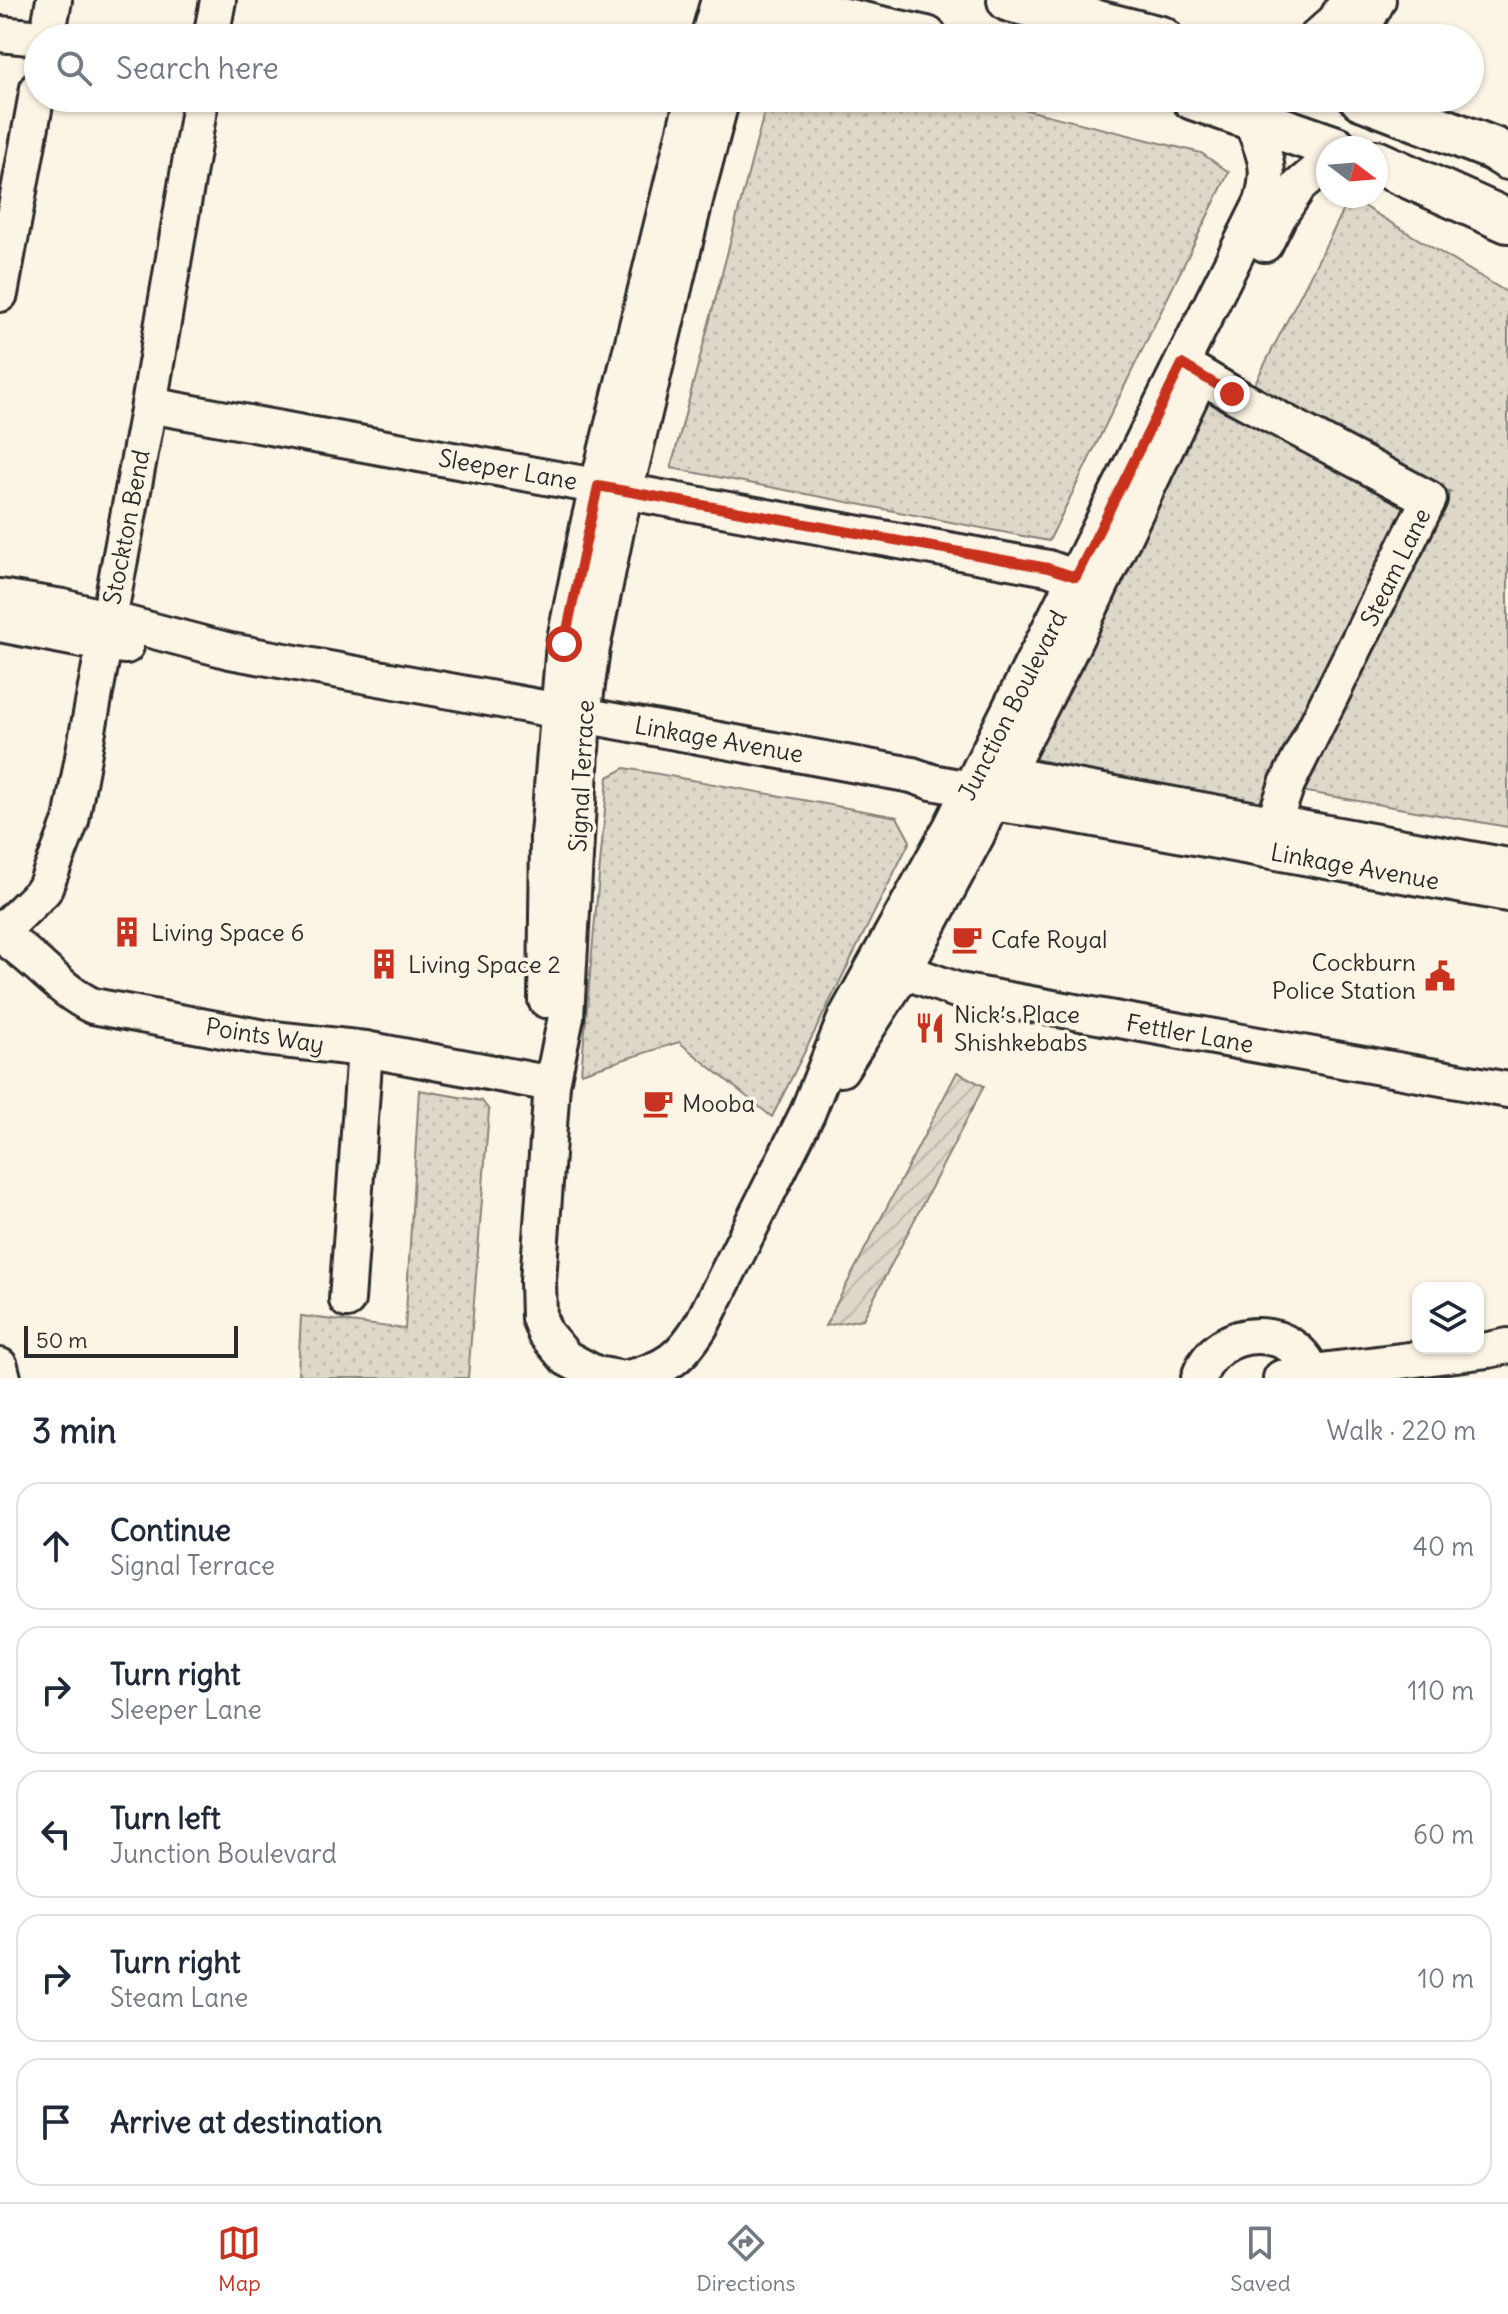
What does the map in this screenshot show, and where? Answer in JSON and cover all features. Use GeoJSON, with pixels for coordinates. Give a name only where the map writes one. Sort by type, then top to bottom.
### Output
{"type":"FeatureCollection","features":[{"type":"Feature","properties":{"kind":"main road"},"geometry":{"type":"LineString","coordinates":[[751,0],[862,24]]}},
{"type":"Feature","properties":{"kind":"main road"},"geometry":{"type":"LineString","coordinates":[[1009,0],[1105,24]]}},
{"type":"Feature","properties":{"kind":"main road"},"geometry":{"type":"LineString","coordinates":[[1236,112],[1316,141]]}},
{"type":"Feature","properties":{"kind":"main road"},"geometry":{"type":"LineString","coordinates":[[1396,112],[1503,154]]}},
{"type":"Feature","properties":{"kind":"main road"},"geometry":{"type":"LineString","coordinates":[[1388,167],[1508,221]]}},
{"type":"Feature","properties":{"kind":"street"},"geometry":{"type":"LineString","coordinates":[[50,24],[54,0]]}},
{"type":"Feature","properties":{"kind":"street"},"geometry":{"type":"LineString","coordinates":[[214,24],[218,0]]}},
{"type":"Feature","properties":{"kind":"street"},"geometry":{"type":"LineString","coordinates":[[712,24],[719,0]]}},
{"type":"Feature","properties":{"kind":"street"},"geometry":{"type":"LineString","coordinates":[[743,24],[751,0]]}},
{"type":"Feature","properties":{"kind":"street"},"geometry":{"type":"LineString","coordinates":[[1332,24],[1347,0]]}},
{"type":"Feature","properties":{"kind":"street"},"geometry":{"type":"LineString","coordinates":[[1365,24],[1378,0]]}},
{"type":"Feature","properties":{"kind":"street"},"geometry":{"type":"LineString","coordinates":[[0,34],[24,36]]}},
{"type":"Feature","properties":{"kind":"street"},"geometry":{"type":"LineString","coordinates":[[0,294],[34,112]]}},
{"type":"Feature","properties":{"kind":"street","name":"Stockton Bend"},"geometry":{"type":"LineString","coordinates":[[0,934],[44,890],[71,821],[149,405],[199,112]]}},
{"type":"Feature","properties":{"kind":"street","name":"Signal Terrace"},"geometry":{"type":"LineString","coordinates":[[618,1378],[583,1369],[566,1358],[554,1347],[539,1318],[538,1281],[552,1084],[566,1017],[570,712],[597,619],[612,488],[690,112]]}},
{"type":"Feature","properties":{"kind":"street","name":"Signal Terrace"},"geometry":{"type":"LineString","coordinates":[[612,488],[718,112]]}},
{"type":"Feature","properties":{"kind":"street","name":"Junction Boulevard"},"geometry":{"type":"LineString","coordinates":[[627,1378],[657,1370],[672,1361],[690,1343],[807,1114],[846,1063],[889,967],[977,835],[989,789],[1191,370],[1262,202],[1267,161],[1251,119]]}},
{"type":"Feature","properties":{"kind":"street","name":"Junction Boulevard"},"geometry":{"type":"LineString","coordinates":[[1191,370],[1279,216],[1299,186],[1316,172]]}},
{"type":"Feature","properties":{"kind":"street","name":"Steam Lane"},"geometry":{"type":"LineString","coordinates":[[1191,370],[1429,499],[1287,784],[1272,837]]}},
{"type":"Feature","properties":{"kind":"street","name":"Sleeper Lane"},"geometry":{"type":"LineString","coordinates":[[149,405],[1048,568],[1088,582]]}},
{"type":"Feature","properties":{"kind":"street","name":"Linkage Avenue"},"geometry":{"type":"LineString","coordinates":[[0,597],[63,607],[105,632]]}},
{"type":"Feature","properties":{"kind":"street","name":"Linkage Avenue"},"geometry":{"type":"LineString","coordinates":[[0,624],[105,632],[230,651],[912,775],[932,782],[989,789],[1062,813],[1508,866]]}},
{"type":"Feature","properties":{"kind":"street","name":"Linkage Avenue"},"geometry":{"type":"LineString","coordinates":[[1272,837],[1508,894]]}},
{"type":"Feature","properties":{"kind":"street","name":"Points Way"},"geometry":{"type":"LineString","coordinates":[[0,934],[20,947],[71,993],[93,1006],[265,1038],[365,1049],[552,1084]]}},
{"type":"Feature","properties":{"kind":"street","name":"Fettler Lane"},"geometry":{"type":"LineString","coordinates":[[889,967],[959,991],[1504,1089]]}},
{"type":"Feature","properties":{"kind":"street"},"geometry":{"type":"LineString","coordinates":[[347,1300],[365,1049]]}},
{"type":"Feature","properties":{"kind":"street"},"geometry":{"type":"LineString","coordinates":[[1199,1378],[1202,1367],[1214,1352],[1230,1341],[1249,1335],[1269,1336],[1287,1343],[1302,1355],[1303,1376],[1508,1346]]}},
{"type":"Feature","properties":{"kind":"street"},"geometry":{"type":"LineString","coordinates":[[0,1366],[3,1378]]}},
{"type":"Feature","properties":{"kind":"shaded area"},"geometry":{"type":"Polygon","coordinates":[[[764,112],[1036,112],[1201,153],[1229,172],[1049,541],[671,468],[764,112]]]}},
{"type":"Feature","properties":{"kind":"shaded area"},"geometry":{"type":"Polygon","coordinates":[[[1345,208],[1367,208],[1508,293],[1508,827],[1301,791],[1450,492],[1253,387],[1345,208]]]}},
{"type":"Feature","properties":{"kind":"shaded area"},"geometry":{"type":"Polygon","coordinates":[[[1209,395],[1411,501],[1258,806],[1025,757],[1209,395]]]}},
{"type":"Feature","properties":{"kind":"shaded area"},"geometry":{"type":"Polygon","coordinates":[[[625,768],[897,817],[910,841],[772,1117],[679,1042],[581,1073],[608,777],[625,768]]]}},
{"type":"Feature","properties":{"kind":"shaded area"},"geometry":{"type":"Polygon","coordinates":[[[957,1072],[984,1086],[863,1319],[825,1326],[957,1072]]]}},
{"type":"Feature","properties":{"kind":"shaded area"},"geometry":{"type":"Polygon","coordinates":[[[419,1090],[482,1101],[489,1110],[468,1378],[322,1378],[298,1374],[301,1316],[405,1329],[419,1090]]]}},
{"type":"Feature","properties":{"kind":"place","name":"Living Space 6"},"geometry":{"type":"Point","coordinates":[127,932]}},
{"type":"Feature","properties":{"kind":"place","name":"Cafe Royal"},"geometry":{"type":"Point","coordinates":[967,939]}},
{"type":"Feature","properties":{"kind":"place","name":"Living Space 2"},"geometry":{"type":"Point","coordinates":[384,964]}},
{"type":"Feature","properties":{"kind":"place","name":"Cockburn Police Station"},"geometry":{"type":"Point","coordinates":[1440,976]}},
{"type":"Feature","properties":{"kind":"place","name":"Nick’s Place Shishkebabs"},"geometry":{"type":"Point","coordinates":[930,1028]}},
{"type":"Feature","properties":{"kind":"place","name":"Mooba"},"geometry":{"type":"Point","coordinates":[658,1103]}},
{"type":"Feature","properties":{"kind":"route"},"geometry":{"type":"LineString","coordinates":[[564,644],[598,486],[1048,568],[1076,577],[1182,364],[1232,394]]}}]}
